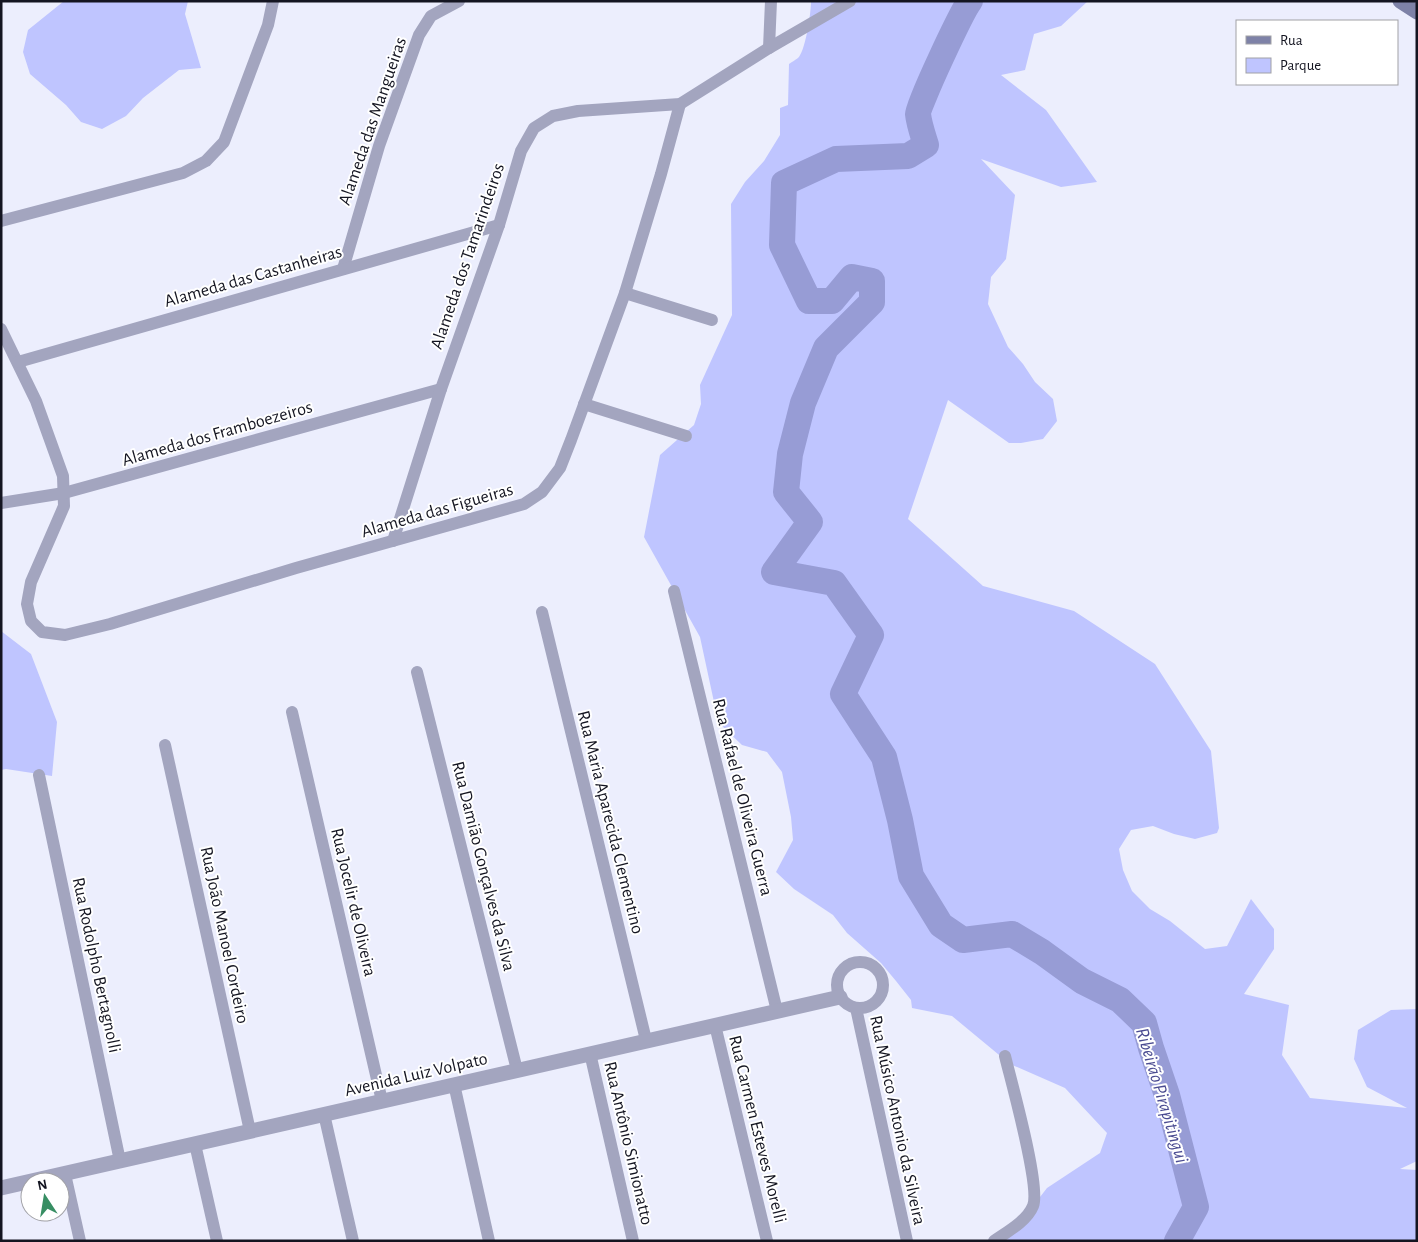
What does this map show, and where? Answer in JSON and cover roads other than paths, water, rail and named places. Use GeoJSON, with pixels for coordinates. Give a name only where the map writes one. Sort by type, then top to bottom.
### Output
{"type":"FeatureCollection","features":[{"type":"Feature","properties":{"kind":"main road"},"geometry":{"type":"LineString","coordinates":[[1400,1],[1417,12]]}},
{"type":"Feature","properties":{"kind":"street"},"geometry":{"type":"LineString","coordinates":[[1,221],[183,173],[206,161],[224,142],[268,25],[273,1]]}},
{"type":"Feature","properties":{"kind":"street","name":"Alameda das Mangueiras"},"geometry":{"type":"LineString","coordinates":[[343,269],[379,146],[419,35],[431,16],[459,1]]}},
{"type":"Feature","properties":{"kind":"street"},"geometry":{"type":"LineString","coordinates":[[769,48],[771,1]]}},
{"type":"Feature","properties":{"kind":"street"},"geometry":{"type":"LineString","coordinates":[[680,104],[769,48],[850,1]]}},
{"type":"Feature","properties":{"kind":"street","name":"Alameda dos Tamarindeiros"},"geometry":{"type":"LineString","coordinates":[[394,541],[441,389],[499,225],[521,151],[534,128],[552,116],[578,111],[680,104]]}},
{"type":"Feature","properties":{"kind":"street","name":"Alameda das Figueiras"},"geometry":{"type":"LineString","coordinates":[[64,493],[64,506],[31,582],[27,604],[31,620],[42,632],[65,635],[110,624],[524,504],[542,492],[560,468],[625,293],[680,104]]}},
{"type":"Feature","properties":{"kind":"street","name":"Alameda das Castanheiras"},"geometry":{"type":"LineString","coordinates":[[18,362],[499,225]]}},
{"type":"Feature","properties":{"kind":"street"},"geometry":{"type":"LineString","coordinates":[[625,293],[712,320]]}},
{"type":"Feature","properties":{"kind":"street"},"geometry":{"type":"LineString","coordinates":[[1,328],[36,401],[63,476],[64,493]]}},
{"type":"Feature","properties":{"kind":"street","name":"Alameda dos Framboezeiros"},"geometry":{"type":"LineString","coordinates":[[1,503],[64,493],[441,389]]}},
{"type":"Feature","properties":{"kind":"street"},"geometry":{"type":"LineString","coordinates":[[584,404],[686,436]]}},
{"type":"Feature","properties":{"kind":"street","name":"Rua Rafael de Oliveira Guerra"},"geometry":{"type":"LineString","coordinates":[[674,591],[777,1011]]}},
{"type":"Feature","properties":{"kind":"street","name":"Rua Maria Aparecida Clementino"},"geometry":{"type":"LineString","coordinates":[[542,612],[646,1040]]}},
{"type":"Feature","properties":{"kind":"street","name":"Rua Damião Gonçalves da Silva"},"geometry":{"type":"LineString","coordinates":[[417,672],[517,1070]]}},
{"type":"Feature","properties":{"kind":"street","name":"Rua Jocelir de Oliveira"},"geometry":{"type":"LineString","coordinates":[[292,712],[382,1101]]}},
{"type":"Feature","properties":{"kind":"street","name":"Rua João Manoel Cordeiro"},"geometry":{"type":"LineString","coordinates":[[165,745],[250,1131]]}},
{"type":"Feature","properties":{"kind":"street","name":"Rua Rodolpho Bertagnolli"},"geometry":{"type":"LineString","coordinates":[[39,775],[120,1162]]}},
{"type":"Feature","properties":{"kind":"street"},"geometry":{"type":"LineString","coordinates":[[858,962],[867,963],[875,966],[880,973],[883,990],[873,1004],[864,1008],[856,1008],[846,1003],[840,997],[837,986],[838,978],[842,970],[850,964],[858,962]]}},
{"type":"Feature","properties":{"kind":"street","name":"Avenida Luiz Volpato"},"geometry":{"type":"LineString","coordinates":[[70,1173],[840,997]]}},
{"type":"Feature","properties":{"kind":"street","name":"Rua Músico Antonio da Silveira"},"geometry":{"type":"LineString","coordinates":[[856,1008],[907,1241]]}},
{"type":"Feature","properties":{"kind":"street","name":"Rua Carmen Esteves Morelli"},"geometry":{"type":"LineString","coordinates":[[715,1025],[767,1241]]}},
{"type":"Feature","properties":{"kind":"street","name":"Rua Antônio Simionatto"},"geometry":{"type":"LineString","coordinates":[[590,1053],[633,1241]]}},
{"type":"Feature","properties":{"kind":"street"},"geometry":{"type":"LineString","coordinates":[[994,1241],[1024,1219],[1034,1206],[1036,1193],[1032,1168],[1005,1056]]}},
{"type":"Feature","properties":{"kind":"street"},"geometry":{"type":"LineString","coordinates":[[454,1084],[489,1241]]}},
{"type":"Feature","properties":{"kind":"street"},"geometry":{"type":"LineString","coordinates":[[324,1114],[353,1241]]}},
{"type":"Feature","properties":{"kind":"street"},"geometry":{"type":"LineString","coordinates":[[195,1144],[217,1241]]}},
{"type":"Feature","properties":{"kind":"street","name":"Avenida Luiz Volpato"},"geometry":{"type":"LineString","coordinates":[[1,1188],[20,1184]]}},
{"type":"Feature","properties":{"kind":"street"},"geometry":{"type":"LineString","coordinates":[[70,1196],[80,1241]]}},
{"type":"Feature","properties":{"kind":"waterway","name":"Ribeirão Pirapitingui"},"geometry":{"type":"LineString","coordinates":[[970,1],[941,58],[920,107],[918,114],[926,145],[908,156],[836,159],[784,183],[782,245],[809,301],[832,301],[852,277],[872,281],[872,302],[826,348],[803,403],[790,454],[786,492],[810,522],[774,572],[834,583],[871,635],[843,694],[884,757],[900,820],[911,876],[941,925],[963,940],[1012,934],[1042,952],[1082,981],[1120,1000],[1144,1023],[1167,1095],[1196,1207],[1177,1241]]}}]}
